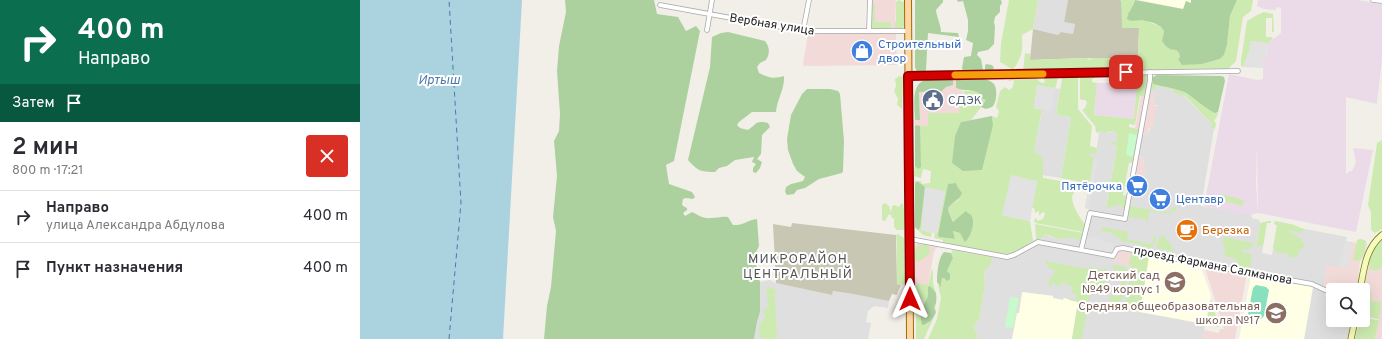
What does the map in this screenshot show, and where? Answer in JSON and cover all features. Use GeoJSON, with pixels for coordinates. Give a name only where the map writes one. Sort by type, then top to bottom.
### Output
{"type":"FeatureCollection","features":[{"type":"Feature","properties":{"kind":"main road"},"geometry":{"type":"LineString","coordinates":[[908,0],[910,339]]}},
{"type":"Feature","properties":{"kind":"street"},"geometry":{"type":"LineString","coordinates":[[707,30],[712,0]]}},
{"type":"Feature","properties":{"kind":"street"},"geometry":{"type":"LineString","coordinates":[[803,31],[809,0]]}},
{"type":"Feature","properties":{"kind":"street"},"geometry":{"type":"LineString","coordinates":[[869,31],[870,0]]}},
{"type":"Feature","properties":{"kind":"street"},"geometry":{"type":"LineString","coordinates":[[1373,0],[1382,1]]}},
{"type":"Feature","properties":{"kind":"street","name":"Вербная улица"},"geometry":{"type":"LineString","coordinates":[[660,5],[803,31],[908,30]]}},
{"type":"Feature","properties":{"kind":"street"},"geometry":{"type":"LineString","coordinates":[[908,76],[1238,71]]}},
{"type":"Feature","properties":{"kind":"street"},"geometry":{"type":"LineString","coordinates":[[1081,250],[1090,213],[1125,219],[1150,80],[1150,72]]}},
{"type":"Feature","properties":{"kind":"street"},"geometry":{"type":"LineString","coordinates":[[1361,283],[1368,252],[1382,235]]}},
{"type":"Feature","properties":{"kind":"street","name":"проезд Фармана Салманова"},"geometry":{"type":"LineString","coordinates":[[910,239],[1007,257],[1014,255],[1038,242],[1113,256],[1117,249],[1123,248],[1312,284],[1326,290]]}},
{"type":"Feature","properties":{"kind":"street"},"geometry":{"type":"LineString","coordinates":[[1351,339],[1354,327]]}},
{"type":"Feature","properties":{"kind":"shaded area"},"geometry":{"type":"Polygon","coordinates":[[[871,0],[896,0],[895,28],[874,29],[871,27],[871,0]]]}},
{"type":"Feature","properties":{"kind":"shaded area"},"geometry":{"type":"Polygon","coordinates":[[[1038,0],[1068,0],[1064,22],[1075,24],[1073,34],[1061,32],[1058,35],[1033,29],[1038,0]]]}},
{"type":"Feature","properties":{"kind":"shaded area"},"geometry":{"type":"Polygon","coordinates":[[[1068,0],[1121,0],[1139,28],[1138,58],[1121,58],[1118,60],[1086,58],[1030,60],[1033,29],[1058,35],[1061,32],[1073,34],[1075,24],[1064,22],[1068,0]]]}},
{"type":"Feature","properties":{"kind":"shaded area"},"geometry":{"type":"Polygon","coordinates":[[[1140,0],[1191,0],[1191,3],[1183,9],[1140,0]]]}},
{"type":"Feature","properties":{"kind":"shaded area"},"geometry":{"type":"Polygon","coordinates":[[[1258,0],[1357,0],[1382,4],[1382,59],[1377,104],[1346,97],[1346,174],[1352,171],[1356,162],[1353,148],[1373,150],[1356,232],[1258,213],[1248,215],[1204,206],[1229,74],[1257,80],[1263,79],[1263,57],[1266,57],[1267,44],[1281,33],[1281,8],[1276,7],[1276,10],[1264,9],[1257,6],[1258,0]],[[1257,146],[1256,184],[1258,213],[1257,146]]]}},
{"type":"Feature","properties":{"kind":"shaded area"},"geometry":{"type":"Polygon","coordinates":[[[896,33],[897,65],[804,66],[803,64],[808,34],[896,33]]]}},
{"type":"Feature","properties":{"kind":"shaded area"},"geometry":{"type":"Polygon","coordinates":[[[1251,41],[1263,42],[1267,44],[1266,57],[1263,57],[1263,68],[1243,67],[1250,49],[1249,47],[1251,41]]]}},
{"type":"Feature","properties":{"kind":"shaded area"},"geometry":{"type":"Polygon","coordinates":[[[953,79],[956,79],[956,88],[963,91],[959,127],[915,126],[915,120],[920,120],[919,92],[942,91],[946,87],[953,85],[953,79]]]}},
{"type":"Feature","properties":{"kind":"shaded area"},"geometry":{"type":"Polygon","coordinates":[[[1097,83],[1137,83],[1134,119],[1094,115],[1097,83]]]}},
{"type":"Feature","properties":{"kind":"shaded area"},"geometry":{"type":"Polygon","coordinates":[[[1037,85],[1060,89],[1056,113],[1071,118],[1061,178],[1042,175],[1043,161],[1034,152],[1042,111],[1034,108],[1037,85]]]}},
{"type":"Feature","properties":{"kind":"shaded area"},"geometry":{"type":"Polygon","coordinates":[[[1037,85],[1055,88],[1051,111],[1034,108],[1037,85]]]}},
{"type":"Feature","properties":{"kind":"shaded area"},"geometry":{"type":"Polygon","coordinates":[[[1156,86],[1175,90],[1174,93],[1183,95],[1212,124],[1211,128],[1214,129],[1201,206],[1251,214],[1252,218],[1259,220],[1260,223],[1256,247],[1260,245],[1263,247],[1262,253],[1272,255],[1277,225],[1274,224],[1275,221],[1294,225],[1300,228],[1347,237],[1339,267],[1327,266],[1324,284],[1326,287],[1326,327],[1350,327],[1348,339],[1304,339],[1313,287],[1251,276],[1252,274],[1204,265],[1201,267],[1132,253],[1127,301],[1128,310],[1205,324],[1203,339],[1072,339],[1078,302],[1064,298],[1063,300],[1053,298],[1053,296],[1023,292],[1012,339],[977,339],[978,334],[974,329],[976,322],[979,320],[985,286],[984,271],[993,253],[1021,250],[1046,234],[1051,237],[1061,239],[1071,237],[1081,240],[1089,209],[1085,208],[1094,159],[1090,156],[1090,153],[1096,153],[1099,133],[1102,130],[1108,133],[1113,131],[1117,134],[1117,143],[1111,144],[1117,146],[1106,207],[1119,205],[1125,208],[1127,194],[1143,165],[1144,158],[1134,156],[1138,134],[1148,135],[1157,105],[1153,105],[1155,93],[1146,91],[1146,87],[1155,89],[1156,86]]]}},
{"type":"Feature","properties":{"kind":"shaded area"},"geometry":{"type":"Polygon","coordinates":[[[1146,91],[1155,93],[1153,105],[1157,106],[1153,128],[1149,128],[1148,135],[1138,134],[1138,129],[1135,128],[1141,95],[1145,95],[1146,91]]]}},
{"type":"Feature","properties":{"kind":"shaded area"},"geometry":{"type":"Polygon","coordinates":[[[1134,156],[1144,158],[1143,165],[1146,166],[1142,189],[1138,188],[1137,196],[1127,194],[1134,156]]]}},
{"type":"Feature","properties":{"kind":"shaded area"},"geometry":{"type":"Polygon","coordinates":[[[1094,159],[1098,159],[1089,209],[1085,208],[1094,159]]]}},
{"type":"Feature","properties":{"kind":"shaded area"},"geometry":{"type":"Polygon","coordinates":[[[1011,175],[1037,181],[1030,221],[1002,215],[1011,175]]]}},
{"type":"Feature","properties":{"kind":"shaded area"},"geometry":{"type":"Polygon","coordinates":[[[925,187],[945,191],[937,234],[921,230],[925,187]]]}},
{"type":"Feature","properties":{"kind":"shaded area"},"geometry":{"type":"Polygon","coordinates":[[[792,223],[896,235],[897,284],[901,285],[897,295],[892,294],[889,301],[833,291],[832,295],[776,283],[773,224],[791,227],[792,223]]]}},
{"type":"Feature","properties":{"kind":"shaded area"},"geometry":{"type":"Polygon","coordinates":[[[1086,236],[1101,239],[1101,241],[1114,244],[1112,250],[1109,253],[1084,249],[1086,236]]]}},
{"type":"Feature","properties":{"kind":"shaded area"},"geometry":{"type":"Polygon","coordinates":[[[1361,239],[1366,241],[1367,244],[1365,254],[1360,262],[1358,283],[1326,283],[1325,287],[1324,284],[1327,265],[1339,267],[1346,241],[1357,243],[1357,240],[1361,239]]]}},
{"type":"Feature","properties":{"kind":"shaded area"},"geometry":{"type":"Polygon","coordinates":[[[1382,239],[1382,339],[1375,339],[1379,319],[1370,317],[1370,283],[1365,283],[1369,261],[1374,248],[1382,239]]]}},
{"type":"Feature","properties":{"kind":"shaded area"},"geometry":{"type":"Polygon","coordinates":[[[1346,241],[1352,243],[1348,269],[1339,267],[1346,241]]]}},
{"type":"Feature","properties":{"kind":"shaded area"},"geometry":{"type":"Polygon","coordinates":[[[920,242],[941,246],[936,248],[934,252],[928,285],[917,299],[924,300],[923,304],[918,303],[913,307],[913,250],[915,245],[920,242]]]}},
{"type":"Feature","properties":{"kind":"shaded area"},"geometry":{"type":"Polygon","coordinates":[[[1117,249],[1132,251],[1129,264],[1130,266],[1114,262],[1117,249]]]}},
{"type":"Feature","properties":{"kind":"shaded area","name":"Детский сад №49 корпус 1"},"geometry":{"type":"Polygon","coordinates":[[[1149,256],[1201,267],[1211,296],[1205,324],[1140,312],[1149,256]]]}},
{"type":"Feature","properties":{"kind":"shaded area"},"geometry":{"type":"Polygon","coordinates":[[[1204,265],[1247,273],[1235,339],[1203,339],[1204,330],[1219,333],[1220,329],[1224,329],[1204,265]]]}},
{"type":"Feature","properties":{"kind":"shaded area","name":"Средняя общеобразовательная школа №17"},"geometry":{"type":"Polygon","coordinates":[[[1251,276],[1313,287],[1304,339],[1239,339],[1251,276]]]}},
{"type":"Feature","properties":{"kind":"shaded area"},"geometry":{"type":"Polygon","coordinates":[[[770,280],[776,283],[832,295],[833,291],[889,301],[888,308],[874,306],[868,311],[866,322],[871,323],[868,339],[754,339],[760,312],[760,282],[770,280]]]}},
{"type":"Feature","properties":{"kind":"shaded area"},"geometry":{"type":"Polygon","coordinates":[[[1022,292],[1053,296],[1053,298],[1063,300],[1064,298],[1078,302],[1072,339],[1012,339],[1017,313],[1019,313],[1022,292]]]}},
{"type":"Feature","properties":{"kind":"green space"},"geometry":{"type":"Polygon","coordinates":[[[565,0],[654,0],[657,14],[678,17],[686,31],[696,26],[700,31],[674,161],[666,165],[669,184],[692,192],[695,197],[693,199],[683,199],[682,204],[687,208],[687,210],[683,213],[685,216],[692,212],[706,218],[728,217],[733,225],[739,225],[757,219],[759,246],[754,256],[760,282],[760,312],[754,339],[544,339],[547,306],[551,287],[556,231],[553,217],[557,176],[554,141],[559,131],[560,114],[557,71],[559,46],[566,12],[565,0]]]}},
{"type":"Feature","properties":{"kind":"green space"},"geometry":{"type":"Polygon","coordinates":[[[898,0],[904,2],[903,29],[895,28],[896,2],[898,0]]]}},
{"type":"Feature","properties":{"kind":"green space"},"geometry":{"type":"Polygon","coordinates":[[[915,0],[943,0],[936,10],[941,32],[958,33],[959,37],[928,33],[926,70],[924,73],[917,72],[915,67],[915,0]]]}},
{"type":"Feature","properties":{"kind":"green space"},"geometry":{"type":"Polygon","coordinates":[[[957,0],[1001,0],[1002,3],[1000,6],[1000,12],[995,17],[994,22],[994,44],[988,50],[978,52],[977,55],[981,59],[983,70],[985,70],[986,64],[992,65],[994,68],[992,72],[963,71],[962,68],[964,57],[971,56],[973,43],[966,40],[968,20],[963,1],[958,2],[957,0]]]}},
{"type":"Feature","properties":{"kind":"green space"},"geometry":{"type":"Polygon","coordinates":[[[1009,0],[1038,0],[1033,29],[1022,35],[1021,54],[1013,70],[1000,62],[1001,43],[1009,0]]]}},
{"type":"Feature","properties":{"kind":"green space"},"geometry":{"type":"Polygon","coordinates":[[[1119,0],[1135,0],[1128,13],[1161,27],[1164,31],[1163,41],[1167,47],[1172,50],[1176,50],[1179,53],[1180,58],[1202,64],[1220,59],[1224,55],[1227,45],[1230,16],[1237,0],[1253,0],[1251,11],[1243,17],[1236,61],[1227,70],[1136,71],[1129,70],[1134,58],[1138,57],[1139,28],[1122,28],[1121,1],[1119,0]]]}},
{"type":"Feature","properties":{"kind":"green space"},"geometry":{"type":"Polygon","coordinates":[[[1135,0],[1183,9],[1186,1],[1191,3],[1191,0],[1237,0],[1230,16],[1227,45],[1224,55],[1220,59],[1202,64],[1182,65],[1178,59],[1180,58],[1179,53],[1176,50],[1168,48],[1162,41],[1164,31],[1161,27],[1154,23],[1142,20],[1131,21],[1127,19],[1135,0]]]}},
{"type":"Feature","properties":{"kind":"green space"},"geometry":{"type":"Polygon","coordinates":[[[871,4],[875,4],[875,22],[889,22],[889,20],[891,28],[874,29],[871,27],[871,4]]]}},
{"type":"Feature","properties":{"kind":"green space"},"geometry":{"type":"Polygon","coordinates":[[[1264,12],[1273,14],[1274,32],[1272,32],[1272,18],[1266,18],[1266,37],[1272,37],[1273,39],[1267,44],[1263,42],[1250,49],[1243,67],[1241,66],[1241,60],[1247,21],[1264,12]]]}},
{"type":"Feature","properties":{"kind":"green space"},"geometry":{"type":"Polygon","coordinates":[[[728,32],[765,41],[769,48],[769,53],[766,60],[760,63],[757,67],[759,73],[771,78],[784,76],[776,112],[752,112],[737,125],[740,128],[748,130],[756,123],[761,122],[768,123],[770,127],[762,135],[761,154],[757,159],[762,162],[756,173],[753,172],[753,168],[756,164],[752,162],[754,157],[735,160],[727,166],[719,168],[715,172],[700,170],[694,167],[688,160],[710,67],[712,37],[728,32]]]}},
{"type":"Feature","properties":{"kind":"green space"},"geometry":{"type":"Polygon","coordinates":[[[1025,53],[1030,54],[1030,60],[1086,58],[1090,60],[1092,58],[1114,58],[1118,60],[1120,58],[1131,58],[1125,69],[1025,72],[1023,71],[1025,53]]]}},
{"type":"Feature","properties":{"kind":"green space"},"geometry":{"type":"Polygon","coordinates":[[[1095,74],[1095,78],[1092,79],[1092,82],[1097,83],[1094,115],[1134,119],[1137,83],[1124,83],[1126,74],[1146,74],[1148,77],[1145,95],[1140,96],[1135,125],[1129,124],[1129,127],[1138,129],[1138,131],[1133,162],[1129,163],[1123,195],[1127,196],[1125,209],[1119,205],[1106,208],[1117,146],[1110,144],[1113,142],[1117,143],[1117,134],[1113,131],[1105,133],[1102,132],[1102,130],[1099,133],[1096,132],[1095,126],[1082,110],[1085,108],[1087,102],[1080,99],[1080,75],[1095,74]]]}},
{"type":"Feature","properties":{"kind":"green space"},"geometry":{"type":"Polygon","coordinates":[[[1055,75],[1058,77],[1055,88],[1037,86],[1034,108],[1042,110],[1034,152],[1041,155],[1043,161],[1043,178],[1083,185],[1073,194],[1072,201],[1080,218],[1085,224],[1083,232],[1035,223],[1034,220],[1037,218],[1037,221],[1043,219],[1045,213],[1043,212],[1039,216],[1039,211],[1035,213],[1034,208],[1032,208],[1037,181],[1002,215],[1030,221],[1033,241],[1010,256],[943,243],[943,240],[934,238],[935,233],[937,233],[945,191],[921,230],[932,233],[931,237],[923,235],[915,227],[918,229],[920,184],[917,181],[921,181],[922,184],[930,183],[931,171],[923,169],[921,178],[914,176],[915,164],[915,166],[920,167],[920,126],[928,126],[928,113],[959,113],[964,91],[975,90],[987,100],[971,120],[961,122],[993,125],[992,116],[997,118],[999,111],[996,107],[1000,91],[1005,87],[1009,90],[1013,87],[1014,80],[1008,81],[1012,76],[1037,76],[1037,79],[1040,82],[1044,83],[1045,81],[1042,76],[1055,75]],[[948,184],[940,237],[955,239],[953,231],[960,233],[969,239],[956,225],[949,213],[948,208],[951,204],[959,200],[948,184]]]}},
{"type":"Feature","properties":{"kind":"green space"},"geometry":{"type":"Polygon","coordinates":[[[1065,75],[1077,75],[1078,109],[1092,126],[1090,146],[1097,148],[1096,154],[1090,153],[1090,156],[1094,159],[1090,184],[1061,178],[1071,118],[1056,113],[1062,79],[1065,75]]]}},
{"type":"Feature","properties":{"kind":"green space"},"geometry":{"type":"Polygon","coordinates":[[[1157,75],[1224,77],[1225,81],[1218,112],[1215,113],[1211,111],[1186,93],[1153,84],[1153,77],[1157,75]]]}},
{"type":"Feature","properties":{"kind":"green space"},"geometry":{"type":"Polygon","coordinates":[[[899,76],[903,77],[902,109],[897,105],[898,99],[894,91],[896,86],[895,79],[899,76]]]}},
{"type":"Feature","properties":{"kind":"green space"},"geometry":{"type":"Polygon","coordinates":[[[1152,77],[1153,84],[1183,92],[1208,109],[1216,113],[1218,112],[1214,121],[1216,123],[1215,129],[1211,128],[1212,124],[1185,96],[1174,93],[1174,90],[1156,86],[1155,90],[1151,89],[1152,77]]]}},
{"type":"Feature","properties":{"kind":"green space"},"geometry":{"type":"Polygon","coordinates":[[[981,78],[992,82],[996,88],[996,99],[994,105],[986,109],[981,107],[986,100],[983,99],[978,92],[956,88],[956,79],[981,78]]]}},
{"type":"Feature","properties":{"kind":"green space"},"geometry":{"type":"Polygon","coordinates":[[[953,79],[953,85],[946,87],[942,91],[919,92],[920,120],[915,120],[914,97],[915,91],[921,82],[926,80],[953,79]]]}},
{"type":"Feature","properties":{"kind":"green space"},"geometry":{"type":"Polygon","coordinates":[[[807,89],[830,89],[838,91],[840,94],[844,141],[843,171],[842,173],[819,179],[805,188],[797,190],[794,194],[787,195],[785,192],[786,187],[803,181],[805,177],[797,171],[793,164],[788,150],[787,139],[791,115],[802,94],[807,89]]]}},
{"type":"Feature","properties":{"kind":"green space"},"geometry":{"type":"Polygon","coordinates":[[[992,116],[993,125],[982,170],[963,171],[952,163],[955,136],[961,122],[992,116]]]}},
{"type":"Feature","properties":{"kind":"green space"},"geometry":{"type":"Polygon","coordinates":[[[915,126],[920,126],[921,167],[918,169],[915,166],[915,126]]]}},
{"type":"Feature","properties":{"kind":"green space"},"geometry":{"type":"Polygon","coordinates":[[[1129,133],[1137,135],[1133,157],[1126,155],[1129,133]]]}},
{"type":"Feature","properties":{"kind":"green space"},"geometry":{"type":"Polygon","coordinates":[[[1382,140],[1382,229],[1375,233],[1371,230],[1371,212],[1368,205],[1377,143],[1382,140]]]}},
{"type":"Feature","properties":{"kind":"green space"},"geometry":{"type":"Polygon","coordinates":[[[917,181],[925,187],[920,228],[918,230],[915,227],[915,184],[917,181]]]}},
{"type":"Feature","properties":{"kind":"green space"},"geometry":{"type":"Polygon","coordinates":[[[956,183],[962,193],[959,198],[948,208],[953,222],[966,211],[971,215],[973,225],[969,237],[965,242],[960,233],[953,231],[955,239],[939,237],[938,235],[948,184],[956,183]]]}},
{"type":"Feature","properties":{"kind":"green space"},"geometry":{"type":"Polygon","coordinates":[[[1219,194],[1246,202],[1243,202],[1243,206],[1220,200],[1218,201],[1216,198],[1219,194]]]}},
{"type":"Feature","properties":{"kind":"green space"},"geometry":{"type":"Polygon","coordinates":[[[885,203],[889,206],[891,213],[892,206],[895,205],[899,207],[903,203],[905,218],[904,230],[897,230],[894,227],[894,219],[889,214],[885,221],[882,220],[882,205],[885,203]]]}},
{"type":"Feature","properties":{"kind":"green space"},"geometry":{"type":"Polygon","coordinates":[[[1130,206],[1166,212],[1169,212],[1176,207],[1176,210],[1184,211],[1174,211],[1168,214],[1150,210],[1147,223],[1146,219],[1128,217],[1130,206]]]}},
{"type":"Feature","properties":{"kind":"green space"},"geometry":{"type":"Polygon","coordinates":[[[1271,221],[1271,223],[1267,223],[1263,247],[1260,245],[1256,248],[1260,223],[1271,221]]]}},
{"type":"Feature","properties":{"kind":"green space"},"geometry":{"type":"Polygon","coordinates":[[[1275,221],[1294,225],[1306,230],[1303,230],[1302,233],[1287,230],[1301,239],[1306,246],[1299,250],[1298,257],[1289,257],[1289,254],[1275,252],[1275,249],[1273,248],[1277,225],[1274,224],[1275,221]]]}},
{"type":"Feature","properties":{"kind":"green space"},"geometry":{"type":"Polygon","coordinates":[[[1035,224],[1083,233],[1081,240],[1079,241],[1072,238],[1054,238],[1046,234],[1040,239],[1036,239],[1035,224]]]}},
{"type":"Feature","properties":{"kind":"green space"},"geometry":{"type":"Polygon","coordinates":[[[1102,227],[1128,232],[1127,239],[1152,244],[1154,234],[1156,239],[1152,248],[1142,248],[1143,245],[1121,241],[1121,239],[1111,233],[1101,231],[1102,227]]]}},
{"type":"Feature","properties":{"kind":"green space"},"geometry":{"type":"Polygon","coordinates":[[[898,234],[904,238],[905,283],[901,285],[897,284],[896,235],[898,234]]]}},
{"type":"Feature","properties":{"kind":"green space"},"geometry":{"type":"Polygon","coordinates":[[[1161,236],[1166,237],[1166,240],[1175,252],[1156,248],[1158,240],[1161,236]]]}},
{"type":"Feature","properties":{"kind":"green space"},"geometry":{"type":"Polygon","coordinates":[[[1224,237],[1254,243],[1249,250],[1243,249],[1242,252],[1252,255],[1250,267],[1248,269],[1238,267],[1237,260],[1224,255],[1225,245],[1222,244],[1224,237]]]}},
{"type":"Feature","properties":{"kind":"green space"},"geometry":{"type":"Polygon","coordinates":[[[1361,239],[1366,241],[1364,254],[1359,261],[1353,260],[1357,240],[1361,239]]]}},
{"type":"Feature","properties":{"kind":"green space"},"geometry":{"type":"Polygon","coordinates":[[[1382,240],[1382,267],[1376,271],[1370,269],[1369,262],[1374,249],[1382,240]]]}},
{"type":"Feature","properties":{"kind":"green space"},"geometry":{"type":"Polygon","coordinates":[[[924,244],[929,246],[930,254],[920,261],[916,261],[914,256],[915,250],[918,246],[924,244]]]}},
{"type":"Feature","properties":{"kind":"green space"},"geometry":{"type":"Polygon","coordinates":[[[953,250],[992,257],[990,266],[984,271],[985,286],[979,320],[976,322],[974,329],[978,334],[977,339],[928,339],[937,319],[941,298],[937,282],[938,285],[942,285],[942,278],[944,278],[948,273],[947,271],[953,258],[951,253],[953,250]]]}},
{"type":"Feature","properties":{"kind":"green space"},"geometry":{"type":"Polygon","coordinates":[[[944,252],[951,253],[953,258],[947,271],[950,274],[950,279],[947,281],[942,278],[941,287],[937,282],[937,274],[939,262],[944,252]]]}},
{"type":"Feature","properties":{"kind":"green space"},"geometry":{"type":"Polygon","coordinates":[[[1131,253],[1149,256],[1140,312],[1128,310],[1124,306],[1127,297],[1131,267],[1129,264],[1131,253]]]}},
{"type":"Feature","properties":{"kind":"green space"},"geometry":{"type":"Polygon","coordinates":[[[1046,261],[1088,269],[1091,267],[1103,270],[1105,267],[1107,270],[1104,291],[1091,289],[1082,339],[1072,339],[1078,302],[1069,299],[1076,300],[1077,294],[1073,294],[1070,291],[1073,289],[1071,286],[1067,286],[1067,284],[1061,283],[1060,286],[1056,286],[1054,282],[1051,286],[1048,286],[1050,277],[1053,277],[1055,270],[1049,269],[1049,266],[1046,265],[1046,261]]]}},
{"type":"Feature","properties":{"kind":"green space"},"geometry":{"type":"Polygon","coordinates":[[[1113,265],[1125,267],[1128,270],[1122,299],[1118,303],[1109,300],[1110,295],[1119,296],[1123,272],[1112,269],[1113,265]]]}},
{"type":"Feature","properties":{"kind":"green space"},"geometry":{"type":"Polygon","coordinates":[[[932,269],[933,283],[936,293],[928,289],[928,296],[920,313],[926,325],[934,317],[924,339],[916,339],[916,305],[918,303],[923,304],[924,300],[917,299],[915,295],[916,289],[918,283],[928,285],[932,269]]]}},
{"type":"Feature","properties":{"kind":"green space"},"geometry":{"type":"Polygon","coordinates":[[[1256,285],[1266,287],[1269,290],[1264,316],[1261,319],[1251,317],[1248,314],[1253,288],[1256,285]]]}},
{"type":"Feature","properties":{"kind":"green space"},"geometry":{"type":"Polygon","coordinates":[[[768,286],[772,289],[776,289],[777,339],[760,338],[759,326],[765,316],[762,312],[765,308],[767,309],[768,306],[768,286]]]}},
{"type":"Feature","properties":{"kind":"green space"},"geometry":{"type":"Polygon","coordinates":[[[930,286],[936,293],[936,303],[934,307],[936,312],[931,320],[922,325],[920,313],[928,296],[928,287],[930,286]]]}},
{"type":"Feature","properties":{"kind":"green space"},"geometry":{"type":"Polygon","coordinates":[[[1370,292],[1372,293],[1371,301],[1381,302],[1382,298],[1379,319],[1370,317],[1370,292]]]}},
{"type":"Feature","properties":{"kind":"green space"},"geometry":{"type":"Polygon","coordinates":[[[1010,297],[1019,298],[1013,328],[1005,327],[1010,297]]]}},
{"type":"Feature","properties":{"kind":"green space"},"geometry":{"type":"Polygon","coordinates":[[[1211,299],[1219,327],[1206,324],[1211,299]]]}},
{"type":"Feature","properties":{"kind":"green space"},"geometry":{"type":"Polygon","coordinates":[[[1370,319],[1379,320],[1375,339],[1355,339],[1358,327],[1370,327],[1370,319]]]}},
{"type":"Feature","properties":{"kind":"water","name":"Иртыш"},"geometry":{"type":"Polygon","coordinates":[[[360,0],[522,0],[503,339],[360,339],[360,0]]]}},
{"type":"Feature","properties":{"kind":"ferry route"},"geometry":{"type":"LineString","coordinates":[[449,0],[461,203],[449,339]]}},
{"type":"Feature","properties":{"kind":"slow traffic"},"geometry":{"type":"LineString","coordinates":[[955,75],[1043,74]]}},
{"type":"Feature","properties":{"kind":"place","name":"Строительный двор"},"geometry":{"type":"Point","coordinates":[862,51]}},
{"type":"Feature","properties":{"kind":"place","name":"СДЭК"},"geometry":{"type":"Point","coordinates":[933,100]}},
{"type":"Feature","properties":{"kind":"place","name":"Пятёрочка"},"geometry":{"type":"Point","coordinates":[1137,186]}},
{"type":"Feature","properties":{"kind":"place","name":"Центавр"},"geometry":{"type":"Point","coordinates":[1160,199]}},
{"type":"Feature","properties":{"kind":"place","name":"Березка"},"geometry":{"type":"Point","coordinates":[1187,230]}},
{"type":"Feature","properties":{"kind":"place","name":"Детский сад №49 корпус 1"},"geometry":{"type":"Point","coordinates":[1175,282]}},
{"type":"Feature","properties":{"kind":"place","name":"Средняя общеобразовательная школа №17"},"geometry":{"type":"Point","coordinates":[1276,313]}},
{"type":"Feature","properties":{"kind":"district","name":"МИКРОРАЙОН ЦЕНТРАЛЬНЫЙ"},"geometry":{"type":"Point","coordinates":[798,266]}},
{"type":"Feature","properties":{"kind":"route"},"geometry":{"type":"LineString","coordinates":[[910,299],[908,76],[1126,72]]}}]}
